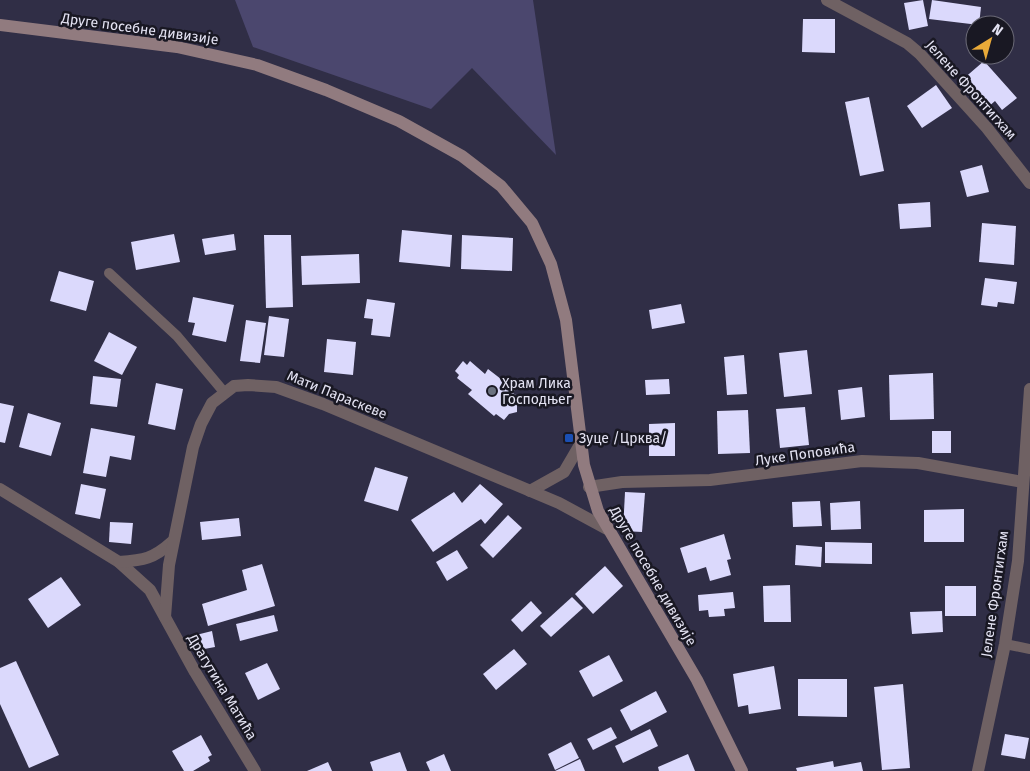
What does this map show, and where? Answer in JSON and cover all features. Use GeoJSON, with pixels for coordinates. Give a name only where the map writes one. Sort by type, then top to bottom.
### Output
{"type":"FeatureCollection","features":[{"type":"Feature","properties":{"kind":"street","name":"Јелене Фронтигхам"},"geometry":{"type":"LineString","coordinates":[[827,0],[907,43],[920,54],[987,128],[1030,184]]}},
{"type":"Feature","properties":{"kind":"street","name":"Друге посебне дивизије"},"geometry":{"type":"LineString","coordinates":[[0,25],[177,47],[257,65],[294,77],[416,129],[462,156],[502,186],[517,202],[532,223],[544,246],[566,320],[581,443],[589,487],[607,529],[697,680],[742,771]]}},
{"type":"Feature","properties":{"kind":"street","name":"Мати Параскеве"},"geometry":{"type":"LineString","coordinates":[[224,392],[234,386],[248,384],[276,387],[323,404],[559,503],[607,529]]}},
{"type":"Feature","properties":{"kind":"street","name":"Јелене Фронтигхам"},"geometry":{"type":"LineString","coordinates":[[978,771],[1004,644],[1024,562],[1023,482],[1030,389]]}},
{"type":"Feature","properties":{"kind":"street"},"geometry":{"type":"LineString","coordinates":[[165,617],[166,587],[172,542],[193,447],[201,424],[212,403],[224,392]]}},
{"type":"Feature","properties":{"kind":"street"},"geometry":{"type":"LineString","coordinates":[[530,491],[564,472],[581,443]]}},
{"type":"Feature","properties":{"kind":"street","name":"Луке Поповића"},"geometry":{"type":"LineString","coordinates":[[589,487],[622,482],[710,480],[862,461],[918,462],[1023,482]]}},
{"type":"Feature","properties":{"kind":"street"},"geometry":{"type":"LineString","coordinates":[[0,489],[119,562],[150,590],[165,617]]}},
{"type":"Feature","properties":{"kind":"street"},"geometry":{"type":"LineString","coordinates":[[119,562],[147,560],[158,555],[172,542]]}},
{"type":"Feature","properties":{"kind":"street","name":"Драгутина Матића"},"geometry":{"type":"LineString","coordinates":[[165,617],[195,672],[255,771]]}},
{"type":"Feature","properties":{"kind":"lane"},"geometry":{"type":"LineString","coordinates":[[109,274],[177,336],[224,392]]}},
{"type":"Feature","properties":{"kind":"lane"},"geometry":{"type":"LineString","coordinates":[[1004,644],[1030,649]]}},
{"type":"Feature","properties":{"kind":"shaded area"},"geometry":{"type":"Polygon","coordinates":[[[235,0],[533,0],[556,155],[472,68],[431,109],[253,47],[235,0]]]}},
{"type":"Feature","properties":{"kind":"building"},"geometry":{"type":"Polygon","coordinates":[[[923,0],[928,26],[909,30],[904,3],[923,0]]]}},
{"type":"Feature","properties":{"kind":"building"},"geometry":{"type":"Polygon","coordinates":[[[932,0],[981,7],[980,15],[965,15],[965,23],[929,19],[932,0]]]}},
{"type":"Feature","properties":{"kind":"building"},"geometry":{"type":"Polygon","coordinates":[[[803,19],[835,19],[835,53],[802,52],[803,19]]]}},
{"type":"Feature","properties":{"kind":"building"},"geometry":{"type":"Polygon","coordinates":[[[979,65],[988,65],[1017,98],[1002,110],[995,101],[987,108],[962,80],[979,65]]]}},
{"type":"Feature","properties":{"kind":"building"},"geometry":{"type":"Polygon","coordinates":[[[936,85],[952,108],[922,128],[907,106],[936,85]]]}},
{"type":"Feature","properties":{"kind":"building"},"geometry":{"type":"Polygon","coordinates":[[[869,97],[884,171],[860,176],[845,102],[869,97]]]}},
{"type":"Feature","properties":{"kind":"building"},"geometry":{"type":"Polygon","coordinates":[[[982,165],[989,192],[967,197],[960,171],[982,165]]]}},
{"type":"Feature","properties":{"kind":"building"},"geometry":{"type":"Polygon","coordinates":[[[930,202],[931,227],[900,229],[898,204],[930,202]]]}},
{"type":"Feature","properties":{"kind":"building"},"geometry":{"type":"Polygon","coordinates":[[[982,223],[1016,226],[1014,265],[979,262],[982,223]]]}},
{"type":"Feature","properties":{"kind":"building"},"geometry":{"type":"Polygon","coordinates":[[[402,230],[452,235],[450,267],[399,262],[402,230]]]}},
{"type":"Feature","properties":{"kind":"building"},"geometry":{"type":"Polygon","coordinates":[[[174,234],[180,262],[136,270],[131,242],[174,234]]]}},
{"type":"Feature","properties":{"kind":"building"},"geometry":{"type":"Polygon","coordinates":[[[234,234],[236,250],[205,255],[202,239],[234,234]]]}},
{"type":"Feature","properties":{"kind":"building"},"geometry":{"type":"Polygon","coordinates":[[[264,235],[291,235],[293,307],[266,308],[264,235]]]}},
{"type":"Feature","properties":{"kind":"building"},"geometry":{"type":"Polygon","coordinates":[[[462,235],[513,238],[512,271],[461,269],[462,235]]]}},
{"type":"Feature","properties":{"kind":"building"},"geometry":{"type":"Polygon","coordinates":[[[359,254],[360,283],[302,285],[301,256],[359,254]]]}},
{"type":"Feature","properties":{"kind":"building"},"geometry":{"type":"Polygon","coordinates":[[[59,271],[94,281],[86,311],[50,301],[59,271]]]}},
{"type":"Feature","properties":{"kind":"building"},"geometry":{"type":"Polygon","coordinates":[[[985,278],[1017,282],[1014,304],[998,302],[997,307],[981,305],[985,278]]]}},
{"type":"Feature","properties":{"kind":"building"},"geometry":{"type":"Polygon","coordinates":[[[193,297],[234,305],[226,342],[192,335],[195,323],[188,322],[193,297]]]}},
{"type":"Feature","properties":{"kind":"building"},"geometry":{"type":"Polygon","coordinates":[[[367,299],[395,303],[390,337],[371,335],[373,319],[364,318],[367,299]]]}},
{"type":"Feature","properties":{"kind":"building"},"geometry":{"type":"Polygon","coordinates":[[[681,304],[685,323],[652,329],[649,310],[681,304]]]}},
{"type":"Feature","properties":{"kind":"building"},"geometry":{"type":"Polygon","coordinates":[[[269,316],[289,319],[284,357],[264,355],[269,316]]]}},
{"type":"Feature","properties":{"kind":"building"},"geometry":{"type":"Polygon","coordinates":[[[246,320],[266,323],[260,363],[240,361],[246,320]]]}},
{"type":"Feature","properties":{"kind":"building"},"geometry":{"type":"Polygon","coordinates":[[[109,332],[137,347],[122,375],[94,361],[109,332]]]}},
{"type":"Feature","properties":{"kind":"building"},"geometry":{"type":"Polygon","coordinates":[[[327,339],[356,342],[353,375],[324,372],[327,339]]]}},
{"type":"Feature","properties":{"kind":"building"},"geometry":{"type":"Polygon","coordinates":[[[807,350],[812,394],[784,397],[779,353],[807,350]]]}},
{"type":"Feature","properties":{"kind":"building"},"geometry":{"type":"Polygon","coordinates":[[[744,355],[747,394],[727,395],[724,357],[744,355]]]}},
{"type":"Feature","properties":{"kind":"building","name":"Храм Лика Господњег"},"geometry":{"type":"Polygon","coordinates":[[[463,361],[467,365],[470,361],[485,374],[488,369],[515,390],[513,393],[521,399],[517,404],[517,412],[509,414],[504,420],[496,414],[494,416],[468,394],[472,390],[457,378],[459,375],[455,371],[463,361]]]}},
{"type":"Feature","properties":{"kind":"building"},"geometry":{"type":"Polygon","coordinates":[[[933,373],[934,419],[890,420],[889,375],[933,373]]]}},
{"type":"Feature","properties":{"kind":"building"},"geometry":{"type":"Polygon","coordinates":[[[93,376],[121,379],[117,407],[90,404],[93,376]]]}},
{"type":"Feature","properties":{"kind":"building"},"geometry":{"type":"Polygon","coordinates":[[[669,379],[670,394],[646,395],[645,380],[669,379]]]}},
{"type":"Feature","properties":{"kind":"building"},"geometry":{"type":"Polygon","coordinates":[[[156,383],[183,389],[175,430],[148,424],[156,383]]]}},
{"type":"Feature","properties":{"kind":"building"},"geometry":{"type":"Polygon","coordinates":[[[862,387],[865,417],[841,420],[838,390],[862,387]]]}},
{"type":"Feature","properties":{"kind":"building"},"geometry":{"type":"Polygon","coordinates":[[[0,403],[14,406],[5,443],[0,442],[0,403]]]}},
{"type":"Feature","properties":{"kind":"building"},"geometry":{"type":"Polygon","coordinates":[[[805,407],[809,445],[780,448],[776,409],[805,407]]]}},
{"type":"Feature","properties":{"kind":"building"},"geometry":{"type":"Polygon","coordinates":[[[748,410],[750,453],[718,454],[717,411],[748,410]]]}},
{"type":"Feature","properties":{"kind":"building"},"geometry":{"type":"Polygon","coordinates":[[[28,413],[61,423],[51,456],[19,447],[28,413]]]}},
{"type":"Feature","properties":{"kind":"building"},"geometry":{"type":"Polygon","coordinates":[[[675,423],[675,456],[649,456],[649,424],[675,423]]]}},
{"type":"Feature","properties":{"kind":"building"},"geometry":{"type":"Polygon","coordinates":[[[91,428],[135,436],[131,460],[110,456],[106,477],[83,473],[91,428]]]}},
{"type":"Feature","properties":{"kind":"building"},"geometry":{"type":"Polygon","coordinates":[[[932,431],[951,431],[951,453],[932,453],[932,431]]]}},
{"type":"Feature","properties":{"kind":"building"},"geometry":{"type":"Polygon","coordinates":[[[375,467],[408,477],[398,511],[364,501],[375,467]]]}},
{"type":"Feature","properties":{"kind":"building"},"geometry":{"type":"Polygon","coordinates":[[[81,484],[106,489],[100,519],[75,514],[81,484]]]}},
{"type":"Feature","properties":{"kind":"building"},"geometry":{"type":"Polygon","coordinates":[[[480,484],[503,504],[485,524],[481,519],[433,552],[411,520],[454,492],[462,503],[480,484]]]}},
{"type":"Feature","properties":{"kind":"building"},"geometry":{"type":"Polygon","coordinates":[[[625,492],[645,493],[642,532],[623,531],[625,492]]]}},
{"type":"Feature","properties":{"kind":"building"},"geometry":{"type":"Polygon","coordinates":[[[820,501],[822,526],[793,527],[792,502],[820,501]]]}},
{"type":"Feature","properties":{"kind":"building"},"geometry":{"type":"Polygon","coordinates":[[[860,501],[861,529],[831,530],[830,503],[860,501]]]}},
{"type":"Feature","properties":{"kind":"building"},"geometry":{"type":"Polygon","coordinates":[[[964,509],[964,542],[924,542],[924,510],[964,509]]]}},
{"type":"Feature","properties":{"kind":"building"},"geometry":{"type":"Polygon","coordinates":[[[508,515],[522,528],[493,558],[480,545],[508,515]]]}},
{"type":"Feature","properties":{"kind":"building"},"geometry":{"type":"Polygon","coordinates":[[[239,518],[241,536],[202,540],[200,522],[239,518]]]}},
{"type":"Feature","properties":{"kind":"building"},"geometry":{"type":"Polygon","coordinates":[[[110,522],[133,523],[131,544],[109,542],[110,522]]]}},
{"type":"Feature","properties":{"kind":"building"},"geometry":{"type":"Polygon","coordinates":[[[724,534],[731,559],[727,560],[731,575],[710,581],[706,567],[688,573],[680,548],[724,534]]]}},
{"type":"Feature","properties":{"kind":"building"},"geometry":{"type":"Polygon","coordinates":[[[825,542],[872,543],[872,564],[825,563],[825,542]]]}},
{"type":"Feature","properties":{"kind":"building"},"geometry":{"type":"Polygon","coordinates":[[[796,545],[822,547],[821,567],[795,565],[796,545]]]}},
{"type":"Feature","properties":{"kind":"building"},"geometry":{"type":"Polygon","coordinates":[[[457,550],[468,568],[447,581],[436,562],[457,550]]]}},
{"type":"Feature","properties":{"kind":"building"},"geometry":{"type":"Polygon","coordinates":[[[262,564],[275,606],[208,626],[202,604],[247,590],[242,570],[262,564]]]}},
{"type":"Feature","properties":{"kind":"building"},"geometry":{"type":"Polygon","coordinates":[[[605,566],[623,586],[593,614],[575,594],[605,566]]]}},
{"type":"Feature","properties":{"kind":"building"},"geometry":{"type":"Polygon","coordinates":[[[61,577],[81,605],[48,628],[28,599],[61,577]]]}},
{"type":"Feature","properties":{"kind":"building"},"geometry":{"type":"Polygon","coordinates":[[[790,585],[791,622],[764,622],[763,586],[790,585]]]}},
{"type":"Feature","properties":{"kind":"building"},"geometry":{"type":"Polygon","coordinates":[[[945,586],[976,586],[976,616],[945,616],[945,586]]]}},
{"type":"Feature","properties":{"kind":"building"},"geometry":{"type":"Polygon","coordinates":[[[733,592],[735,608],[724,609],[725,616],[709,617],[708,610],[699,611],[698,595],[733,592]]]}},
{"type":"Feature","properties":{"kind":"building"},"geometry":{"type":"Polygon","coordinates":[[[572,597],[583,608],[551,637],[540,626],[572,597]]]}},
{"type":"Feature","properties":{"kind":"building"},"geometry":{"type":"Polygon","coordinates":[[[531,601],[542,613],[522,632],[511,620],[531,601]]]}},
{"type":"Feature","properties":{"kind":"building"},"geometry":{"type":"Polygon","coordinates":[[[942,611],[943,632],[912,634],[910,612],[942,611]]]}},
{"type":"Feature","properties":{"kind":"building"},"geometry":{"type":"Polygon","coordinates":[[[274,615],[278,631],[240,641],[236,624],[274,615]]]}},
{"type":"Feature","properties":{"kind":"building"},"geometry":{"type":"Polygon","coordinates":[[[212,631],[215,647],[199,650],[196,635],[212,631]]]}},
{"type":"Feature","properties":{"kind":"building"},"geometry":{"type":"Polygon","coordinates":[[[514,649],[527,664],[496,690],[483,674],[514,649]]]}},
{"type":"Feature","properties":{"kind":"building"},"geometry":{"type":"Polygon","coordinates":[[[609,655],[623,681],[593,697],[579,671],[609,655]]]}},
{"type":"Feature","properties":{"kind":"building"},"geometry":{"type":"Polygon","coordinates":[[[16,661],[59,755],[29,768],[0,704],[0,668],[16,661]]]}},
{"type":"Feature","properties":{"kind":"building"},"geometry":{"type":"Polygon","coordinates":[[[267,663],[280,689],[258,700],[245,673],[267,663]]]}},
{"type":"Feature","properties":{"kind":"building"},"geometry":{"type":"Polygon","coordinates":[[[774,666],[781,709],[749,714],[748,705],[738,707],[733,674],[774,666]]]}},
{"type":"Feature","properties":{"kind":"building"},"geometry":{"type":"Polygon","coordinates":[[[798,679],[847,679],[847,717],[798,716],[798,679]]]}},
{"type":"Feature","properties":{"kind":"building"},"geometry":{"type":"Polygon","coordinates":[[[903,684],[910,768],[882,770],[874,687],[903,684]]]}},
{"type":"Feature","properties":{"kind":"building"},"geometry":{"type":"Polygon","coordinates":[[[656,691],[667,712],[631,731],[620,710],[656,691]]]}},
{"type":"Feature","properties":{"kind":"building"},"geometry":{"type":"Polygon","coordinates":[[[611,727],[617,738],[593,750],[587,739],[611,727]]]}},
{"type":"Feature","properties":{"kind":"building"},"geometry":{"type":"Polygon","coordinates":[[[650,729],[658,746],[623,763],[615,746],[650,729]]]}},
{"type":"Feature","properties":{"kind":"building"},"geometry":{"type":"Polygon","coordinates":[[[1005,734],[1029,738],[1025,759],[1001,755],[1005,734]]]}},
{"type":"Feature","properties":{"kind":"building"},"geometry":{"type":"Polygon","coordinates":[[[201,735],[212,755],[208,757],[210,761],[193,771],[184,771],[172,751],[201,735]]]}},
{"type":"Feature","properties":{"kind":"building"},"geometry":{"type":"Polygon","coordinates":[[[571,742],[579,758],[555,770],[548,754],[571,742]]]}},
{"type":"Feature","properties":{"kind":"building"},"geometry":{"type":"Polygon","coordinates":[[[400,752],[407,771],[373,771],[370,762],[400,752]]]}},
{"type":"Feature","properties":{"kind":"building"},"geometry":{"type":"Polygon","coordinates":[[[444,754],[451,771],[430,771],[426,762],[444,754]]]}},
{"type":"Feature","properties":{"kind":"building"},"geometry":{"type":"Polygon","coordinates":[[[688,754],[695,771],[659,771],[658,767],[688,754]]]}},
{"type":"Feature","properties":{"kind":"building"},"geometry":{"type":"Polygon","coordinates":[[[580,759],[585,771],[555,771],[580,759]]]}},
{"type":"Feature","properties":{"kind":"building"},"geometry":{"type":"Polygon","coordinates":[[[833,761],[834,767],[861,762],[863,771],[797,771],[796,768],[833,761]]]}},
{"type":"Feature","properties":{"kind":"building"},"geometry":{"type":"Polygon","coordinates":[[[328,762],[332,771],[307,771],[328,762]]]}},
{"type":"Feature","properties":{"kind":"place","name":"Храм Лика Господњег"},"geometry":{"type":"Point","coordinates":[492,391]}},
{"type":"Feature","properties":{"kind":"place","name":"Зуце /Црква/"},"geometry":{"type":"Point","coordinates":[569,438]}}]}
